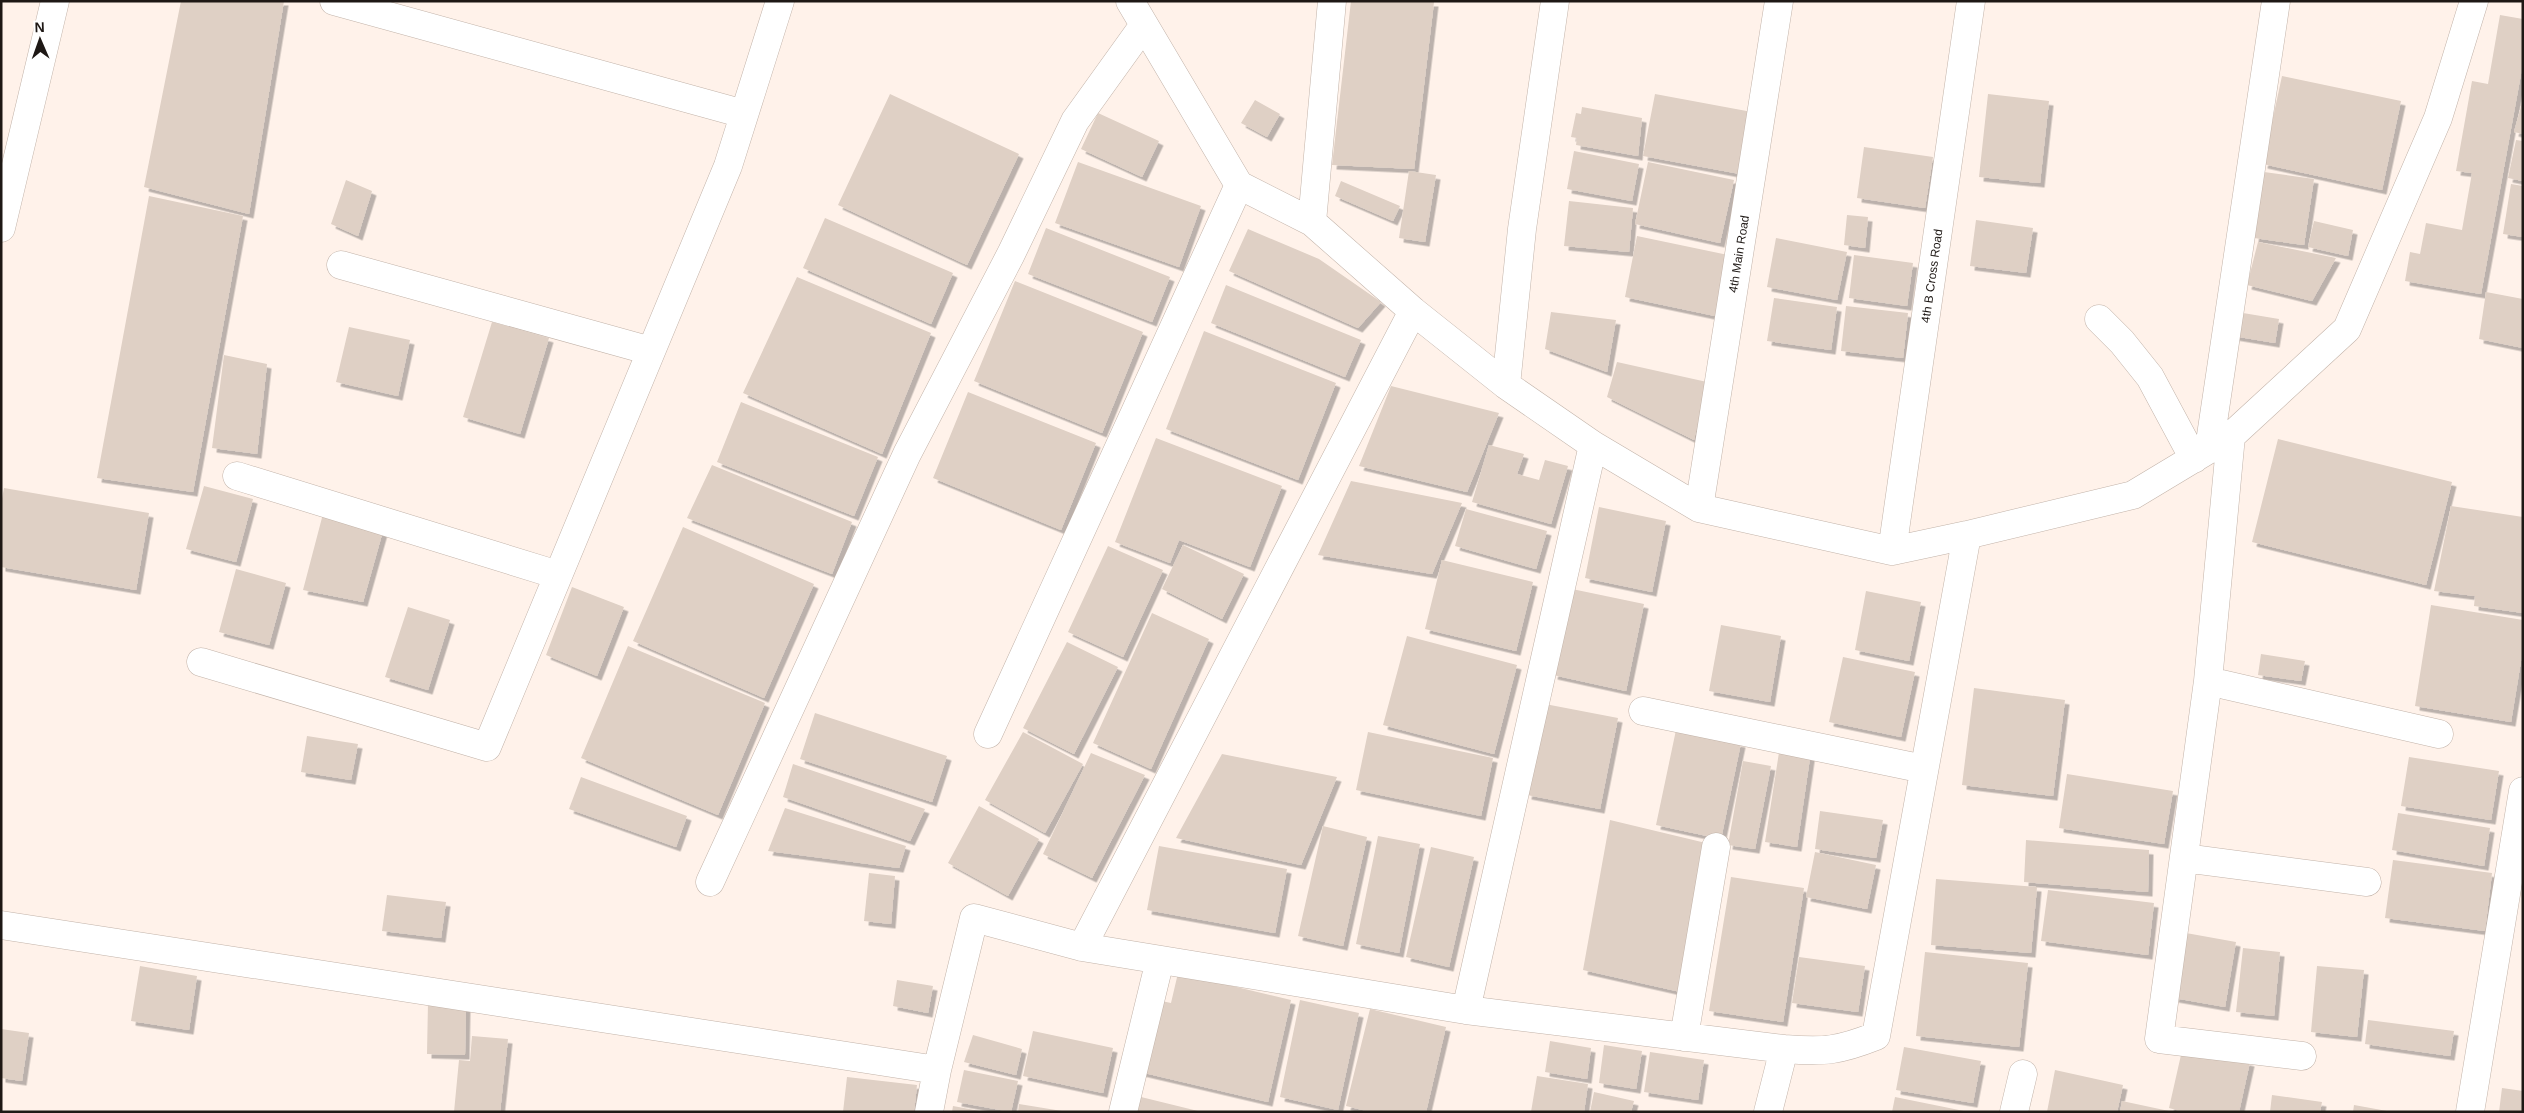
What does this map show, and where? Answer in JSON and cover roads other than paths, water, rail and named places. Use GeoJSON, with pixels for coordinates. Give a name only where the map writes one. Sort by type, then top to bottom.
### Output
{"type":"FeatureCollection","features":[{"type":"Feature","properties":{"kind":"street"},"geometry":{"type":"LineString","coordinates":[[1,228],[55,1]]}},
{"type":"Feature","properties":{"kind":"street"},"geometry":{"type":"LineString","coordinates":[[334,1],[744,114]]}},
{"type":"Feature","properties":{"kind":"street"},"geometry":{"type":"LineString","coordinates":[[201,662],[486,747],[728,166],[780,1]]}},
{"type":"Feature","properties":{"kind":"street"},"geometry":{"type":"LineString","coordinates":[[1130,1],[1239,185],[1312,222],[1412,311],[1506,386],[1593,445],[1699,508],[1892,550],[1967,535],[2133,495],[2212,448],[2347,329],[2438,118],[2474,1]]}},
{"type":"Feature","properties":{"kind":"street"},"geometry":{"type":"LineString","coordinates":[[1312,222],[1332,1]]}},
{"type":"Feature","properties":{"kind":"street"},"geometry":{"type":"LineString","coordinates":[[1506,386],[1522,229],[1555,1]]}},
{"type":"Feature","properties":{"kind":"street","name":"4th Main Road"},"geometry":{"type":"LineString","coordinates":[[1699,508],[1779,1]]}},
{"type":"Feature","properties":{"kind":"street","name":"4th B Cross Road"},"geometry":{"type":"LineString","coordinates":[[1892,550],[1971,1]]}},
{"type":"Feature","properties":{"kind":"street"},"geometry":{"type":"LineString","coordinates":[[2276,1],[2212,448],[2208,681],[2158,1039],[2302,1056]]}},
{"type":"Feature","properties":{"kind":"street"},"geometry":{"type":"LineString","coordinates":[[710,882],[907,454],[1011,254],[1075,121],[1144,25]]}},
{"type":"Feature","properties":{"kind":"street"},"geometry":{"type":"LineString","coordinates":[[988,734],[1239,185]]}},
{"type":"Feature","properties":{"kind":"street"},"geometry":{"type":"LineString","coordinates":[[341,265],[651,351]]}},
{"type":"Feature","properties":{"kind":"street"},"geometry":{"type":"LineString","coordinates":[[1082,946],[1412,311]]}},
{"type":"Feature","properties":{"kind":"street"},"geometry":{"type":"LineString","coordinates":[[2100,319],[2212,448]]}},
{"type":"Feature","properties":{"kind":"street"},"geometry":{"type":"LineString","coordinates":[[1466,1010],[1593,445]]}},
{"type":"Feature","properties":{"kind":"street"},"geometry":{"type":"LineString","coordinates":[[237,476],[558,575]]}},
{"type":"Feature","properties":{"kind":"street"},"geometry":{"type":"LineString","coordinates":[[929,1112],[937,1070],[974,918],[1082,946],[1466,1010],[1819,1052],[1846,1048],[1876,1036],[1967,535]]}},
{"type":"Feature","properties":{"kind":"street"},"geometry":{"type":"LineString","coordinates":[[2208,681],[2439,734]]}},
{"type":"Feature","properties":{"kind":"street"},"geometry":{"type":"LineString","coordinates":[[1643,711],[1924,769]]}},
{"type":"Feature","properties":{"kind":"street"},"geometry":{"type":"LineString","coordinates":[[2470,1112],[2523,791]]}},
{"type":"Feature","properties":{"kind":"street"},"geometry":{"type":"LineString","coordinates":[[1684,1037],[1716,847]]}},
{"type":"Feature","properties":{"kind":"street"},"geometry":{"type":"LineString","coordinates":[[2184,858],[2367,882]]}},
{"type":"Feature","properties":{"kind":"street"},"geometry":{"type":"LineString","coordinates":[[1,925],[937,1070]]}},
{"type":"Feature","properties":{"kind":"street"},"geometry":{"type":"LineString","coordinates":[[1123,1112],[1160,960]]}},
{"type":"Feature","properties":{"kind":"street"},"geometry":{"type":"LineString","coordinates":[[1768,1112],[1784,1049]]}},
{"type":"Feature","properties":{"kind":"street"},"geometry":{"type":"LineString","coordinates":[[2014,1112],[2023,1074]]}}]}
